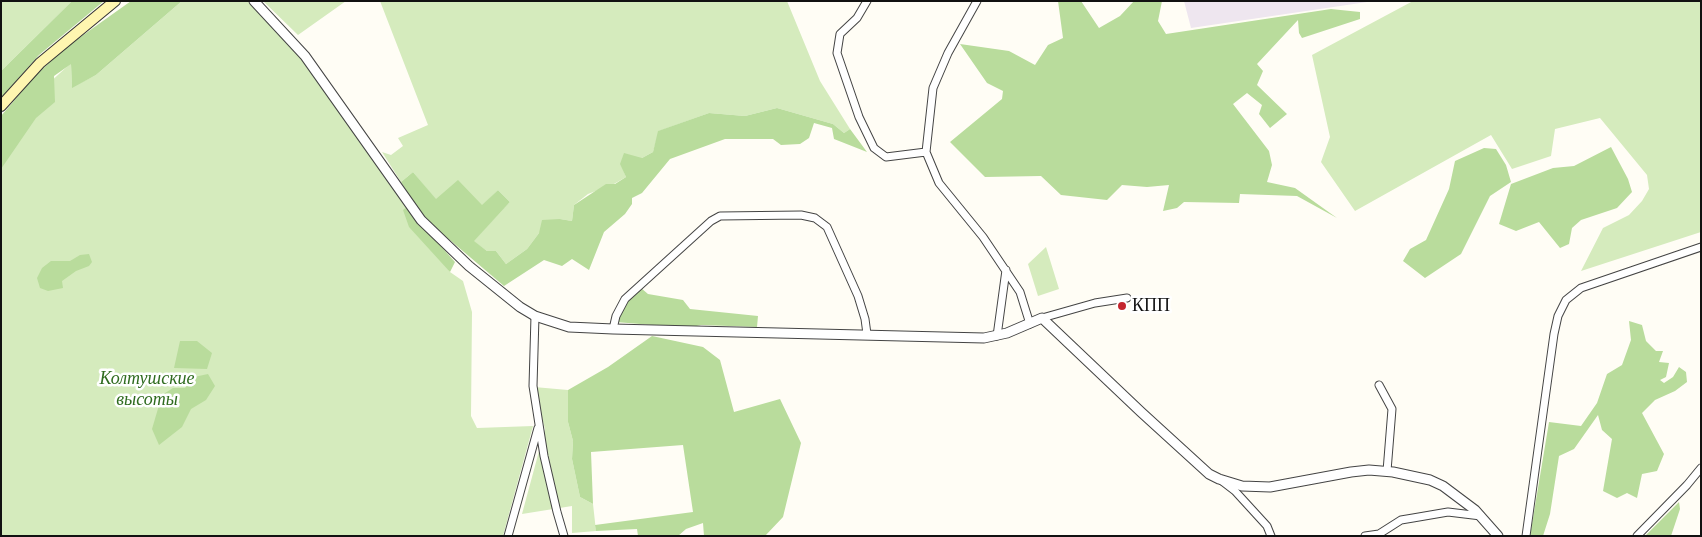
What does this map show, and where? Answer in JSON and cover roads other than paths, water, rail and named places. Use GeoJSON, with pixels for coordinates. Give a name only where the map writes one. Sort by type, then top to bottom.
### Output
{"type":"FeatureCollection","features":[{"type":"Feature","properties":{"kind":"main road"},"geometry":{"type":"LineString","coordinates":[[1,106],[40,63],[115,1]]}},
{"type":"Feature","properties":{"kind":"street"},"geometry":{"type":"LineString","coordinates":[[254,1],[305,56],[421,220],[455,254],[520,308],[535,316],[569,326],[613,329],[984,338],[997,336],[1042,318],[1095,303],[1127,298]]}},
{"type":"Feature","properties":{"kind":"street"},"geometry":{"type":"LineString","coordinates":[[867,1],[857,18],[840,34],[837,53],[859,117],[874,148],[886,158],[926,152]]}},
{"type":"Feature","properties":{"kind":"street"},"geometry":{"type":"LineString","coordinates":[[977,1],[948,53],[933,88],[926,152],[939,184],[983,237],[1020,292],[1030,324]]}},
{"type":"Feature","properties":{"kind":"street"},"geometry":{"type":"LineString","coordinates":[[613,329],[616,316],[625,299],[711,221],[720,216],[801,215],[815,218],[827,227],[858,296],[865,319],[867,334]]}},
{"type":"Feature","properties":{"kind":"street"},"geometry":{"type":"LineString","coordinates":[[1526,536],[1554,334],[1558,316],[1566,300],[1581,288],[1701,247]]}},
{"type":"Feature","properties":{"kind":"street"},"geometry":{"type":"LineString","coordinates":[[997,336],[1006,270]]}},
{"type":"Feature","properties":{"kind":"street"},"geometry":{"type":"LineString","coordinates":[[535,316],[533,386],[538,426],[556,512],[564,536]]}},
{"type":"Feature","properties":{"kind":"street"},"geometry":{"type":"LineString","coordinates":[[1042,318],[1209,474],[1236,491],[1267,526],[1271,536]]}},
{"type":"Feature","properties":{"kind":"street"},"geometry":{"type":"LineString","coordinates":[[1379,385],[1392,408],[1387,471]]}},
{"type":"Feature","properties":{"kind":"street"},"geometry":{"type":"LineString","coordinates":[[508,536],[538,426]]}},
{"type":"Feature","properties":{"kind":"street"},"geometry":{"type":"LineString","coordinates":[[1637,536],[1688,485],[1701,468]]}},
{"type":"Feature","properties":{"kind":"street"},"geometry":{"type":"LineString","coordinates":[[1219,479],[1242,486],[1270,487],[1344,473],[1387,471],[1430,480],[1443,486],[1480,516],[1498,536]]}},
{"type":"Feature","properties":{"kind":"street"},"geometry":{"type":"LineString","coordinates":[[1365,536],[1378,534],[1401,520],[1426,515],[1448,512],[1480,516]]}},
{"type":"Feature","properties":{"kind":"place","name":"КПП"},"geometry":{"type":"Point","coordinates":[1122,306]}},
{"type":"Feature","properties":{"kind":"park label","name":"Колтушские высоты"},"geometry":{"type":"Point","coordinates":[147,389]}}]}
